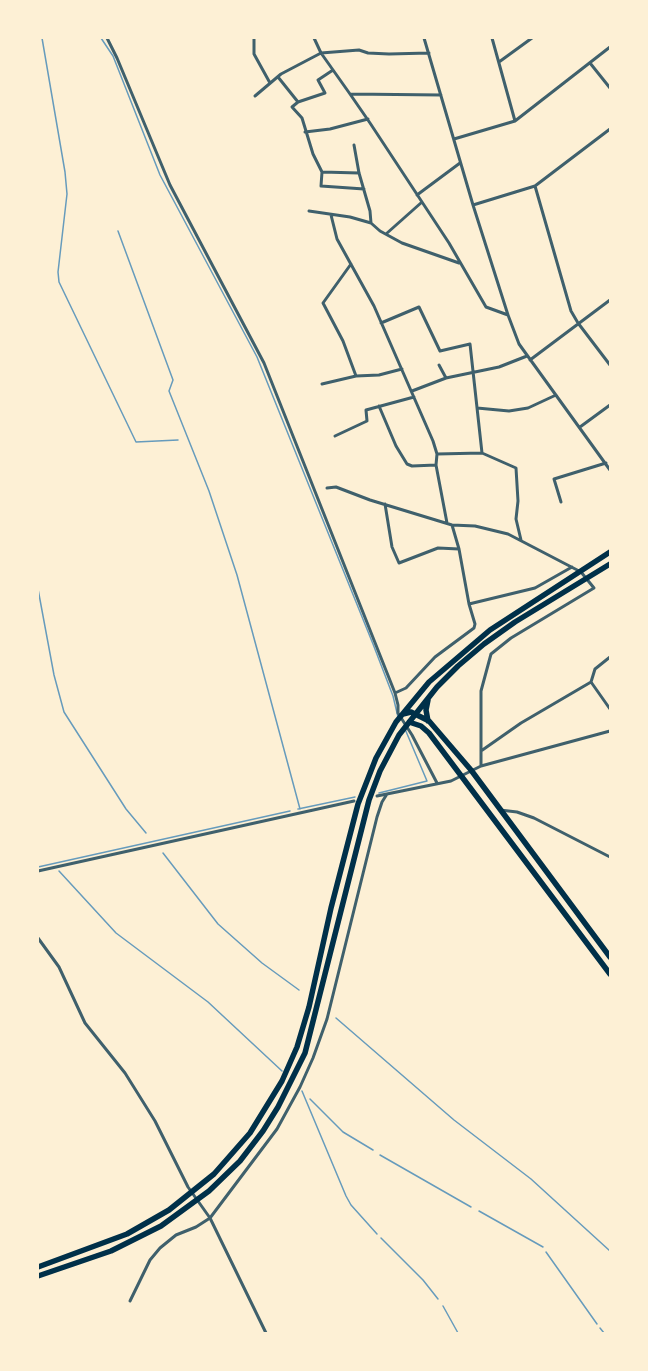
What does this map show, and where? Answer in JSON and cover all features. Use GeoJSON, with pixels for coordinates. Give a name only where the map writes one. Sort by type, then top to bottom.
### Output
{"type":"FeatureCollection","features":[{"type":"Feature","properties":{"kind":"highway"},"geometry":{"type":"LineString","coordinates":[[38,1267],[127,1234],[169,1210],[186,1198],[222,1167],[250,1133],[288,1071],[309,1007],[331,908],[358,804],[376,758],[396,722],[429,682],[490,630],[610,552]]}},
{"type":"Feature","properties":{"kind":"highway"},"geometry":{"type":"LineString","coordinates":[[38,1276],[98,1256],[161,1226],[189,1207],[220,1182],[240,1161],[263,1131],[290,1086],[305,1053],[317,1012],[369,800],[380,771],[403,729],[458,666],[484,644],[515,622],[588,579],[610,564]]}},
{"type":"Feature","properties":{"kind":"highway"},"geometry":{"type":"LineString","coordinates":[[428,721],[426,710],[429,698]]}},
{"type":"Feature","properties":{"kind":"highway"},"geometry":{"type":"LineString","coordinates":[[401,716],[408,712],[416,713],[428,721],[471,770],[610,957]]}},
{"type":"Feature","properties":{"kind":"highway"},"geometry":{"type":"LineString","coordinates":[[408,722],[419,725],[426,730],[610,974]]}},
{"type":"Feature","properties":{"kind":"highway"},"geometry":{"type":"LineString","coordinates":[[514,845],[522,839]]}},
{"type":"Feature","properties":{"kind":"highway"},"geometry":{"type":"LineString","coordinates":[[533,871],[542,865]]}},
{"type":"Feature","properties":{"kind":"street"},"geometry":{"type":"LineString","coordinates":[[107,38],[117,58],[170,185],[264,363],[395,693],[398,704],[398,713],[412,734],[437,783]]}},
{"type":"Feature","properties":{"kind":"street"},"geometry":{"type":"LineString","coordinates":[[254,38],[254,54],[270,83]]}},
{"type":"Feature","properties":{"kind":"street"},"geometry":{"type":"LineString","coordinates":[[314,38],[321,53],[332,70],[368,119],[422,202],[486,307],[508,315]]}},
{"type":"Feature","properties":{"kind":"street"},"geometry":{"type":"LineString","coordinates":[[424,38],[460,163],[508,315],[519,344],[610,470]]}},
{"type":"Feature","properties":{"kind":"street"},"geometry":{"type":"LineString","coordinates":[[492,38],[515,121]]}},
{"type":"Feature","properties":{"kind":"street"},"geometry":{"type":"LineString","coordinates":[[499,62],[532,38]]}},
{"type":"Feature","properties":{"kind":"street"},"geometry":{"type":"LineString","coordinates":[[454,139],[515,121],[610,47]]}},
{"type":"Feature","properties":{"kind":"street"},"geometry":{"type":"LineString","coordinates":[[255,96],[278,77],[321,53],[358,50],[368,53],[429,53]]}},
{"type":"Feature","properties":{"kind":"street"},"geometry":{"type":"LineString","coordinates":[[590,63],[610,88]]}},
{"type":"Feature","properties":{"kind":"street"},"geometry":{"type":"LineString","coordinates":[[332,70],[318,80],[325,92],[298,102],[292,106],[302,118],[305,132],[313,154],[322,172],[322,188],[364,189]]}},
{"type":"Feature","properties":{"kind":"street"},"geometry":{"type":"LineString","coordinates":[[278,77],[298,102]]}},
{"type":"Feature","properties":{"kind":"street"},"geometry":{"type":"LineString","coordinates":[[350,94],[441,95]]}},
{"type":"Feature","properties":{"kind":"street"},"geometry":{"type":"LineString","coordinates":[[305,132],[330,129],[368,119]]}},
{"type":"Feature","properties":{"kind":"street"},"geometry":{"type":"LineString","coordinates":[[473,204],[535,186],[610,129]]}},
{"type":"Feature","properties":{"kind":"street"},"geometry":{"type":"LineString","coordinates":[[354,145],[358,173],[364,189],[373,226],[402,243],[459,263]]}},
{"type":"Feature","properties":{"kind":"street"},"geometry":{"type":"LineString","coordinates":[[417,195],[460,163]]}},
{"type":"Feature","properties":{"kind":"street"},"geometry":{"type":"LineString","coordinates":[[322,172],[358,173]]}},
{"type":"Feature","properties":{"kind":"street"},"geometry":{"type":"LineString","coordinates":[[535,186],[571,311],[578,323],[610,365]]}},
{"type":"Feature","properties":{"kind":"street"},"geometry":{"type":"LineString","coordinates":[[386,234],[422,202]]}},
{"type":"Feature","properties":{"kind":"street"},"geometry":{"type":"LineString","coordinates":[[309,211],[350,217],[371,222]]}},
{"type":"Feature","properties":{"kind":"street"},"geometry":{"type":"LineString","coordinates":[[331,215],[337,239],[352,264],[381,323],[412,391],[437,454],[436,465],[447,523]]}},
{"type":"Feature","properties":{"kind":"street"},"geometry":{"type":"LineString","coordinates":[[352,264],[323,303],[343,341],[356,376]]}},
{"type":"Feature","properties":{"kind":"street"},"geometry":{"type":"LineString","coordinates":[[530,360],[610,300]]}},
{"type":"Feature","properties":{"kind":"street"},"geometry":{"type":"LineString","coordinates":[[381,323],[419,307],[440,351],[470,344],[482,453]]}},
{"type":"Feature","properties":{"kind":"street"},"geometry":{"type":"LineString","coordinates":[[412,391],[446,378],[499,367],[527,356]]}},
{"type":"Feature","properties":{"kind":"street"},"geometry":{"type":"LineString","coordinates":[[439,365],[446,378]]}},
{"type":"Feature","properties":{"kind":"street"},"geometry":{"type":"LineString","coordinates":[[322,384],[356,376],[379,375],[402,369]]}},
{"type":"Feature","properties":{"kind":"street"},"geometry":{"type":"LineString","coordinates":[[476,408],[509,411],[528,408],[556,395]]}},
{"type":"Feature","properties":{"kind":"street"},"geometry":{"type":"LineString","coordinates":[[335,436],[367,420],[366,410],[414,397]]}},
{"type":"Feature","properties":{"kind":"street"},"geometry":{"type":"LineString","coordinates":[[580,427],[610,405]]}},
{"type":"Feature","properties":{"kind":"street"},"geometry":{"type":"LineString","coordinates":[[379,406],[396,446],[407,464],[412,466],[436,465]]}},
{"type":"Feature","properties":{"kind":"street"},"geometry":{"type":"LineString","coordinates":[[437,454],[482,453],[516,468],[518,501],[516,519],[521,540]]}},
{"type":"Feature","properties":{"kind":"street"},"geometry":{"type":"LineString","coordinates":[[561,502],[554,479],[606,463]]}},
{"type":"Feature","properties":{"kind":"street"},"geometry":{"type":"LineString","coordinates":[[327,488],[336,487],[447,523],[475,526],[508,534],[581,572],[594,588],[510,638],[491,654],[481,691],[482,766]]}},
{"type":"Feature","properties":{"kind":"street"},"geometry":{"type":"LineString","coordinates":[[385,504],[392,547],[399,563],[438,548],[459,549]]}},
{"type":"Feature","properties":{"kind":"street"},"geometry":{"type":"LineString","coordinates":[[395,693],[406,688],[435,657],[474,628],[475,624],[469,604],[459,549],[452,524]]}},
{"type":"Feature","properties":{"kind":"street"},"geometry":{"type":"LineString","coordinates":[[469,604],[535,588],[572,567]]}},
{"type":"Feature","properties":{"kind":"street"},"geometry":{"type":"LineString","coordinates":[[481,751],[521,723],[591,682],[595,669],[610,657]]}},
{"type":"Feature","properties":{"kind":"street"},"geometry":{"type":"LineString","coordinates":[[591,682],[610,709]]}},
{"type":"Feature","properties":{"kind":"street"},"geometry":{"type":"LineString","coordinates":[[377,796],[451,781],[482,766],[610,731]]}},
{"type":"Feature","properties":{"kind":"street"},"geometry":{"type":"LineString","coordinates":[[130,1301],[150,1260],[160,1248],[176,1235],[196,1227],[210,1218],[277,1130],[300,1087],[314,1058],[330,1004],[377,816],[382,802],[387,794]]}},
{"type":"Feature","properties":{"kind":"street"},"geometry":{"type":"LineString","coordinates":[[38,871],[354,801]]}},
{"type":"Feature","properties":{"kind":"street"},"geometry":{"type":"LineString","coordinates":[[500,810],[517,812],[534,818],[610,857]]}},
{"type":"Feature","properties":{"kind":"street"},"geometry":{"type":"LineString","coordinates":[[38,938],[58,967],[85,1023],[125,1073],[147,1107],[172,1152],[188,1187],[210,1218],[266,1333]]}},
{"type":"Feature","properties":{"kind":"waterway"},"geometry":{"type":"LineString","coordinates":[[42,38],[65,172],[67,194],[58,272],[59,282],[136,442],[178,440]]}},
{"type":"Feature","properties":{"kind":"waterway"},"geometry":{"type":"LineString","coordinates":[[101,38],[113,56],[160,175],[257,357],[373,644],[393,696],[398,717]]}},
{"type":"Feature","properties":{"kind":"waterway"},"geometry":{"type":"LineString","coordinates":[[118,231],[173,380],[169,391],[209,491],[237,575],[300,809]]}},
{"type":"Feature","properties":{"kind":"waterway"},"geometry":{"type":"LineString","coordinates":[[38,589],[54,675],[64,712],[126,809],[146,833]]}},
{"type":"Feature","properties":{"kind":"waterway"},"geometry":{"type":"LineString","coordinates":[[379,793],[427,781],[405,729]]}},
{"type":"Feature","properties":{"kind":"waterway"},"geometry":{"type":"LineString","coordinates":[[298,809],[355,797]]}},
{"type":"Feature","properties":{"kind":"waterway"},"geometry":{"type":"LineString","coordinates":[[38,867],[290,811]]}},
{"type":"Feature","properties":{"kind":"waterway"},"geometry":{"type":"LineString","coordinates":[[163,853],[218,924],[262,963],[299,990]]}},
{"type":"Feature","properties":{"kind":"waterway"},"geometry":{"type":"LineString","coordinates":[[59,871],[116,933],[208,1002],[282,1071]]}},
{"type":"Feature","properties":{"kind":"waterway"},"geometry":{"type":"LineString","coordinates":[[336,1018],[454,1120],[531,1179],[610,1251]]}},
{"type":"Feature","properties":{"kind":"waterway"},"geometry":{"type":"LineString","coordinates":[[302,1091],[346,1196],[351,1205],[377,1234]]}},
{"type":"Feature","properties":{"kind":"waterway"},"geometry":{"type":"LineString","coordinates":[[310,1099],[343,1132],[373,1150]]}},
{"type":"Feature","properties":{"kind":"waterway"},"geometry":{"type":"LineString","coordinates":[[380,1155],[471,1207]]}},
{"type":"Feature","properties":{"kind":"waterway"},"geometry":{"type":"LineString","coordinates":[[479,1211],[543,1247]]}},
{"type":"Feature","properties":{"kind":"waterway"},"geometry":{"type":"LineString","coordinates":[[381,1238],[423,1280],[438,1299]]}},
{"type":"Feature","properties":{"kind":"waterway"},"geometry":{"type":"LineString","coordinates":[[546,1252],[597,1324]]}},
{"type":"Feature","properties":{"kind":"waterway"},"geometry":{"type":"LineString","coordinates":[[443,1306],[458,1333]]}},
{"type":"Feature","properties":{"kind":"waterway"},"geometry":{"type":"LineString","coordinates":[[600,1328],[604,1333]]}}]}
